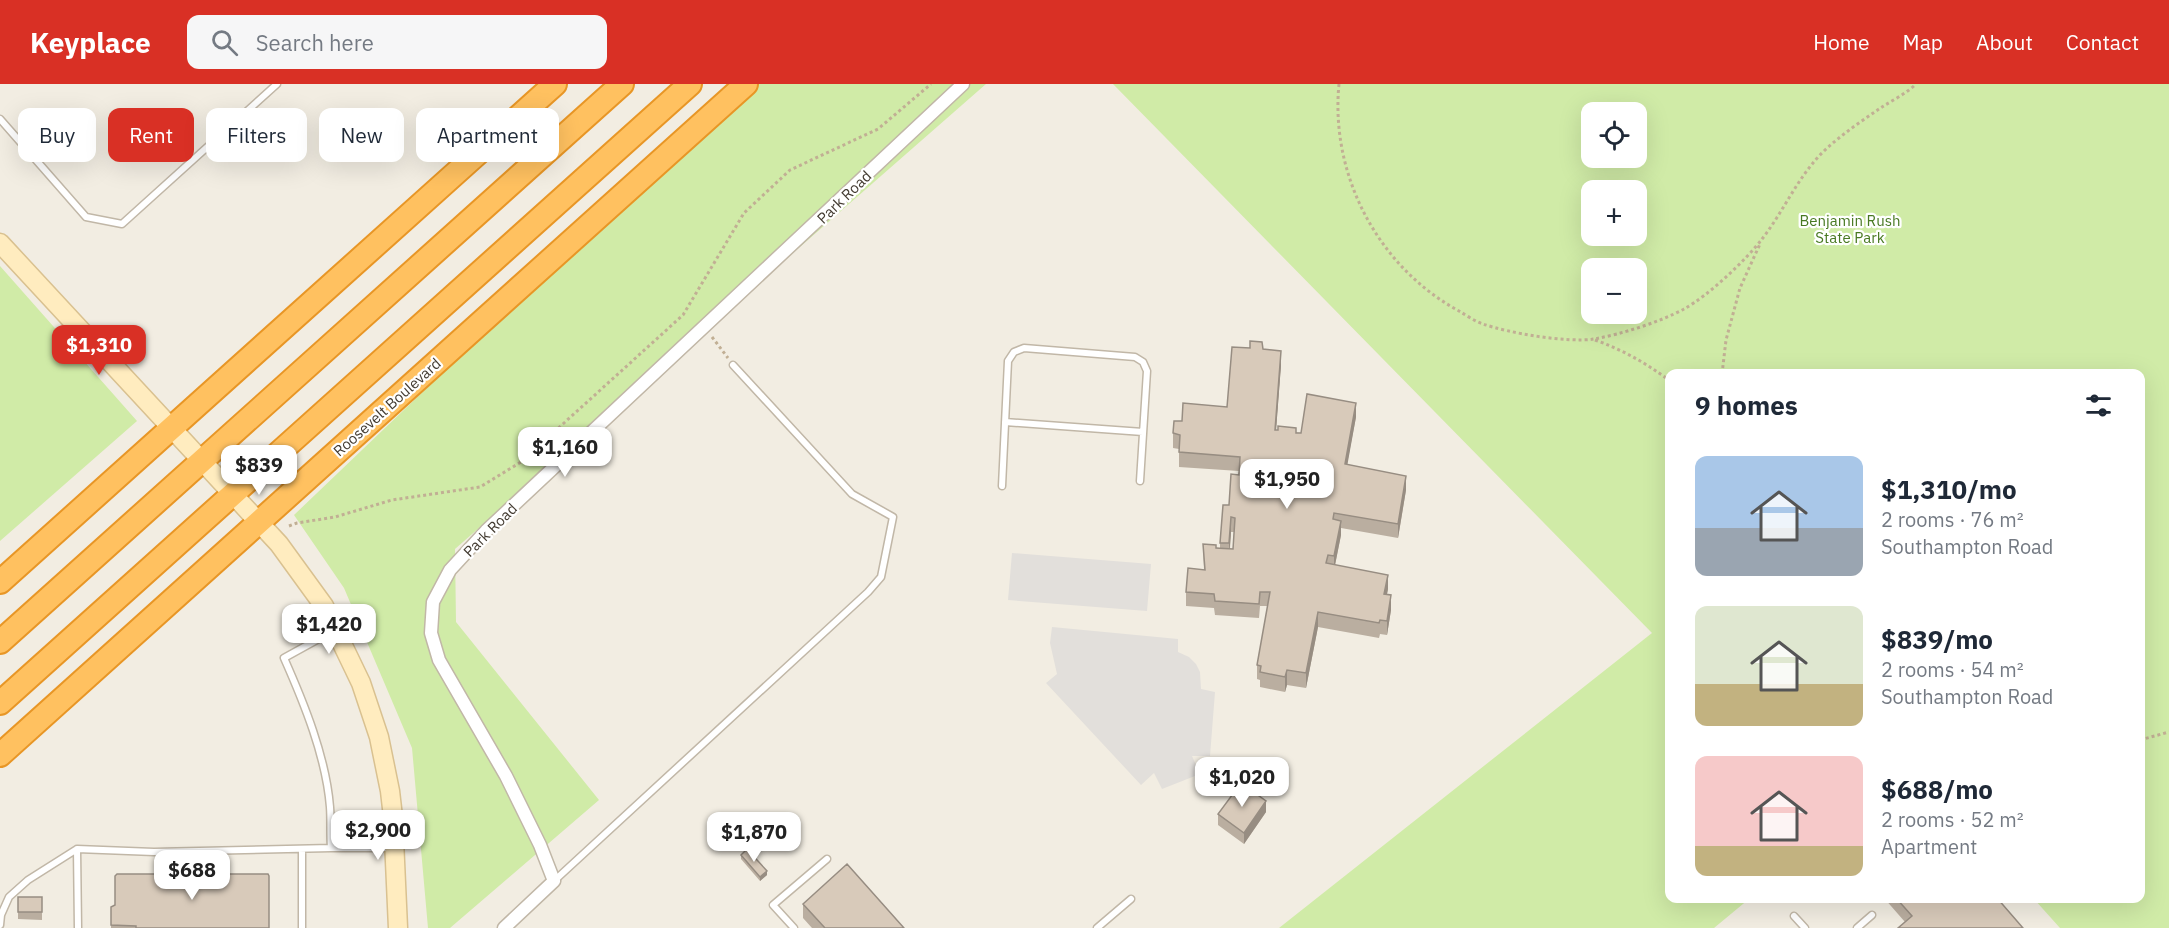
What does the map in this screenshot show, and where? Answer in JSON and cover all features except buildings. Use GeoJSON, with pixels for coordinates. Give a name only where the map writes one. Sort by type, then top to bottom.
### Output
{"type":"FeatureCollection","features":[{"type":"Feature","properties":{"kind":"highway"},"geometry":{"type":"LineString","coordinates":[[0,582],[555,84]]}},
{"type":"Feature","properties":{"kind":"highway"},"geometry":{"type":"LineString","coordinates":[[0,642],[622,84]]}},
{"type":"Feature","properties":{"kind":"highway"},"geometry":{"type":"LineString","coordinates":[[0,703],[690,84]]}},
{"type":"Feature","properties":{"kind":"highway","name":"Roosevelt Boulevard"},"geometry":{"type":"LineString","coordinates":[[0,755],[746,84]]}},
{"type":"Feature","properties":{"kind":"street","name":"Park Road"},"geometry":{"type":"LineString","coordinates":[[554,881],[540,845],[506,776],[439,660],[431,633],[433,602],[450,570],[486,531],[963,84]]}},
{"type":"Feature","properties":{"kind":"street"},"geometry":{"type":"LineString","coordinates":[[1,247],[259,522],[300,572],[336,629],[361,683],[379,737],[390,791],[398,928]]}},
{"type":"Feature","properties":{"kind":"street"},"geometry":{"type":"LineString","coordinates":[[504,928],[554,881]]}},
{"type":"Feature","properties":{"kind":"lane"},"geometry":{"type":"LineString","coordinates":[[0,119],[86,217],[122,224],[277,84]]}},
{"type":"Feature","properties":{"kind":"lane"},"geometry":{"type":"LineString","coordinates":[[1002,486],[1008,361],[1014,352],[1024,348],[1135,357],[1143,362],[1147,371],[1140,481]]}},
{"type":"Feature","properties":{"kind":"lane"},"geometry":{"type":"LineString","coordinates":[[554,881],[860,600],[881,577],[893,518],[852,494],[733,365]]}},
{"type":"Feature","properties":{"kind":"lane"},"geometry":{"type":"LineString","coordinates":[[1005,422],[1143,432]]}},
{"type":"Feature","properties":{"kind":"lane"},"geometry":{"type":"LineString","coordinates":[[330,848],[330,805],[321,758],[306,709],[284,658],[336,629]]}},
{"type":"Feature","properties":{"kind":"lane"},"geometry":{"type":"LineString","coordinates":[[0,925],[1,915],[9,897],[28,880],[77,849],[154,852],[395,848]]}},
{"type":"Feature","properties":{"kind":"lane"},"geometry":{"type":"LineString","coordinates":[[77,849],[78,928]]}},
{"type":"Feature","properties":{"kind":"lane"},"geometry":{"type":"LineString","coordinates":[[302,849],[302,928]]}},
{"type":"Feature","properties":{"kind":"lane"},"geometry":{"type":"LineString","coordinates":[[794,928],[773,905],[827,859]]}},
{"type":"Feature","properties":{"kind":"lane"},"geometry":{"type":"LineString","coordinates":[[1097,928],[1131,899]]}},
{"type":"Feature","properties":{"kind":"lane"},"geometry":{"type":"LineString","coordinates":[[1857,928],[1872,915]]}},
{"type":"Feature","properties":{"kind":"lane"},"geometry":{"type":"LineString","coordinates":[[1794,916],[1805,928]]}},
{"type":"Feature","properties":{"kind":"path"},"geometry":{"type":"LineString","coordinates":[[289,526],[335,517],[392,500],[480,487],[521,462],[683,315],[744,213],[782,177],[790,170],[878,129],[931,84]]}},
{"type":"Feature","properties":{"kind":"path"},"geometry":{"type":"LineString","coordinates":[[1339,84],[1337,105],[1341,147],[1355,195],[1376,236],[1403,271],[1442,302],[1482,323],[1541,337],[1593,339],[1640,327],[1685,308],[1727,276],[1762,239]]}},
{"type":"Feature","properties":{"kind":"path"},"geometry":{"type":"LineString","coordinates":[[1723,369],[1726,340],[1740,288],[1762,239],[1792,191],[1824,151],[1867,117],[1917,85]]}},
{"type":"Feature","properties":{"kind":"path"},"geometry":{"type":"LineString","coordinates":[[711,335],[733,365]]}},
{"type":"Feature","properties":{"kind":"path"},"geometry":{"type":"LineString","coordinates":[[1593,339],[1616,347],[1646,363],[1665,377]]}},
{"type":"Feature","properties":{"kind":"path"},"geometry":{"type":"LineString","coordinates":[[2145,739],[2169,732]]}},
{"type":"Feature","properties":{"kind":"green space"},"geometry":{"type":"Polygon","coordinates":[[[745,84],[986,84],[455,549],[456,622],[599,800],[450,928],[428,928],[412,748],[344,588],[294,515],[745,84]]]}},
{"type":"Feature","properties":{"kind":"green space","name":"Benjamin Rush State Park"},"geometry":{"type":"Polygon","coordinates":[[[1113,84],[2169,84],[2169,928],[2060,928],[2038,903],[2145,903],[2145,369],[1665,369],[1665,903],[1744,903],[1714,928],[1279,928],[1652,633],[1113,84]]]}},
{"type":"Feature","properties":{"kind":"green space"},"geometry":{"type":"Polygon","coordinates":[[[0,266],[137,421],[0,541],[0,266]]]}},
{"type":"Feature","properties":{"kind":"shaded area"},"geometry":{"type":"Polygon","coordinates":[[[1012,553],[1151,564],[1147,611],[1008,600],[1012,553]]]}},
{"type":"Feature","properties":{"kind":"shaded area"},"geometry":{"type":"Polygon","coordinates":[[[1052,627],[1178,639],[1178,652],[1189,657],[1200,672],[1201,689],[1215,692],[1210,756],[1192,756],[1200,774],[1162,789],[1154,773],[1141,785],[1046,683],[1057,674],[1050,643],[1052,627]]]}}]}
